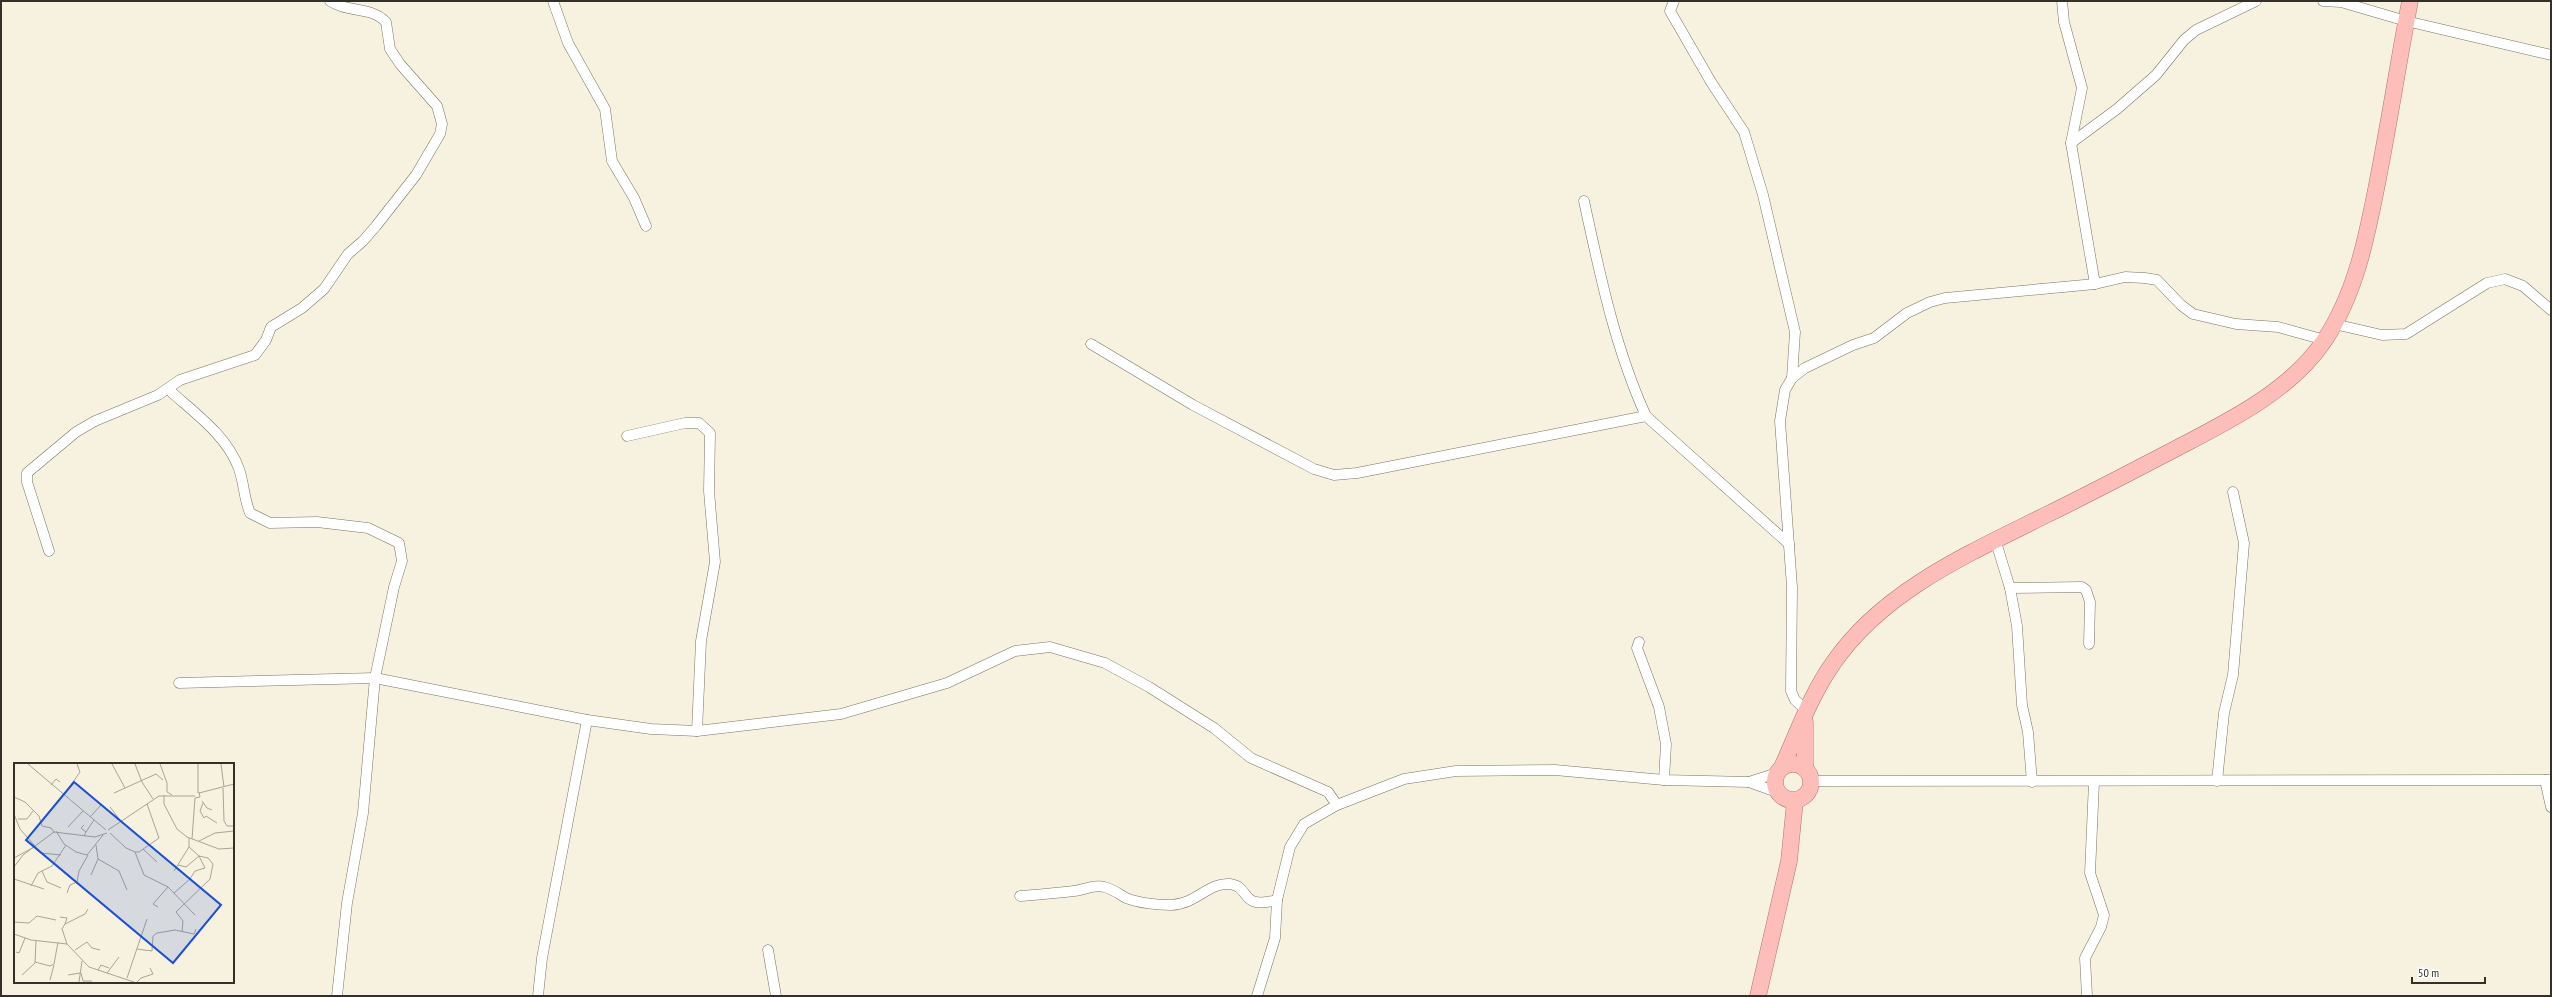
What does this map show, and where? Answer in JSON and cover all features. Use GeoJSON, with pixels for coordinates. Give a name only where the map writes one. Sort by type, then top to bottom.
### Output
{"type":"FeatureCollection","features":[{"type":"Feature","properties":{"kind":"main road"},"geometry":{"type":"LineString","coordinates":[[1806,715],[1808,775],[1805,796],[1795,801],[1785,799],[1777,792],[1774,782],[1820,684],[1834,662],[1866,623],[1898,598],[1995,539],[2050,513],[2213,429],[2273,392],[2312,357],[2325,340],[2345,301],[2366,240],[2410,1]]}},
{"type":"Feature","properties":{"kind":"main road"},"geometry":{"type":"LineString","coordinates":[[1780,770],[1792,764],[1808,775]]}},
{"type":"Feature","properties":{"kind":"main road"},"geometry":{"type":"LineString","coordinates":[[1758,996],[1789,861],[1795,801]]}},
{"type":"Feature","properties":{"kind":"street"},"geometry":{"type":"LineString","coordinates":[[49,551],[27,482],[27,473],[76,432],[168,389],[180,380],[255,355],[266,340],[271,327],[302,308],[324,289],[348,254],[363,241],[416,175],[440,134],[442,124],[437,106],[400,64],[390,49],[386,22],[374,12],[352,10],[330,1]]}},
{"type":"Feature","properties":{"kind":"street"},"geometry":{"type":"LineString","coordinates":[[552,1],[568,43],[605,109],[612,161],[634,198],[646,226]]}},
{"type":"Feature","properties":{"kind":"street"},"geometry":{"type":"LineString","coordinates":[[1674,1],[1670,11],[1710,82],[1744,132],[1763,195],[1796,332],[1792,378]]}},
{"type":"Feature","properties":{"kind":"street"},"geometry":{"type":"LineString","coordinates":[[2062,1],[2064,22],[2082,88],[2071,142],[2095,284]]}},
{"type":"Feature","properties":{"kind":"street"},"geometry":{"type":"LineString","coordinates":[[2071,142],[2123,104],[2156,75],[2184,40],[2196,30],[2256,1]]}},
{"type":"Feature","properties":{"kind":"street"},"geometry":{"type":"LineString","coordinates":[[2323,1],[2341,2],[2406,21],[2551,55]]}},
{"type":"Feature","properties":{"kind":"street"},"geometry":{"type":"LineString","coordinates":[[1584,201],[1610,319],[1634,389],[1646,416],[1789,544]]}},
{"type":"Feature","properties":{"kind":"street"},"geometry":{"type":"LineString","coordinates":[[1806,715],[1795,700],[1791,691],[1792,587],[1780,421],[1785,390],[1792,378],[1805,368],[1853,345],[1874,338],[1907,313],[1930,302],[1945,298],[2095,284],[2125,277],[2157,280],[2181,305],[2193,314],[2236,324],[2278,326],[2325,340]]}},
{"type":"Feature","properties":{"kind":"street"},"geometry":{"type":"LineString","coordinates":[[2334,324],[2382,335],[2406,334],[2487,283],[2505,279],[2523,286],[2551,310]]}},
{"type":"Feature","properties":{"kind":"street"},"geometry":{"type":"LineString","coordinates":[[1091,344],[1193,406],[1314,469],[1334,475],[1357,473],[1646,416]]}},
{"type":"Feature","properties":{"kind":"street"},"geometry":{"type":"LineString","coordinates":[[168,389],[215,431],[225,444],[239,468],[250,513],[270,523],[317,522],[368,528],[399,543],[402,561],[394,587],[375,678],[364,814],[347,902],[337,996]]}},
{"type":"Feature","properties":{"kind":"street"},"geometry":{"type":"LineString","coordinates":[[628,436],[686,422],[699,423],[710,434],[709,491],[716,562],[701,642],[696,731]]}},
{"type":"Feature","properties":{"kind":"street"},"geometry":{"type":"LineString","coordinates":[[2217,781],[2224,713],[2233,675],[2244,543],[2233,492]]}},
{"type":"Feature","properties":{"kind":"street"},"geometry":{"type":"LineString","coordinates":[[1995,539],[2010,588],[2017,626],[2020,684],[2028,732],[2032,782]]}},
{"type":"Feature","properties":{"kind":"street"},"geometry":{"type":"LineString","coordinates":[[2010,588],[2082,587],[2090,596],[2090,644]]}},
{"type":"Feature","properties":{"kind":"street"},"geometry":{"type":"LineString","coordinates":[[1639,642],[1637,648],[1659,707],[1666,744],[1664,780]]}},
{"type":"Feature","properties":{"kind":"street"},"geometry":{"type":"LineString","coordinates":[[179,683],[375,678],[587,720],[651,729],[696,731],[841,714],[947,683],[1015,652],[1050,647],[1105,663],[1149,687],[1214,728],[1251,758],[1328,792],[1337,805]]}},
{"type":"Feature","properties":{"kind":"street"},"geometry":{"type":"LineString","coordinates":[[538,996],[542,958],[587,720]]}},
{"type":"Feature","properties":{"kind":"street"},"geometry":{"type":"LineString","coordinates":[[1256,996],[1275,938],[1278,900],[1290,847],[1304,824],[1337,805],[1404,779],[1456,771],[1555,770],[1664,780],[1749,782],[1777,792]]}},
{"type":"Feature","properties":{"kind":"street"},"geometry":{"type":"LineString","coordinates":[[1749,782],[1780,770]]}},
{"type":"Feature","properties":{"kind":"street"},"geometry":{"type":"LineString","coordinates":[[1808,775],[2032,782],[2548,780],[2551,807]]}},
{"type":"Feature","properties":{"kind":"street"},"geometry":{"type":"LineString","coordinates":[[2087,996],[2085,958],[2102,927],[2104,915],[2090,873],[2094,782]]}},
{"type":"Feature","properties":{"kind":"street"},"geometry":{"type":"LineString","coordinates":[[1020,896],[1104,886],[1127,898],[1171,905],[1188,903],[1201,896],[1207,890],[1219,885],[1232,884],[1242,890],[1253,902],[1261,904],[1278,900]]}},
{"type":"Feature","properties":{"kind":"street"},"geometry":{"type":"LineString","coordinates":[[768,950],[776,996]]}}]}
